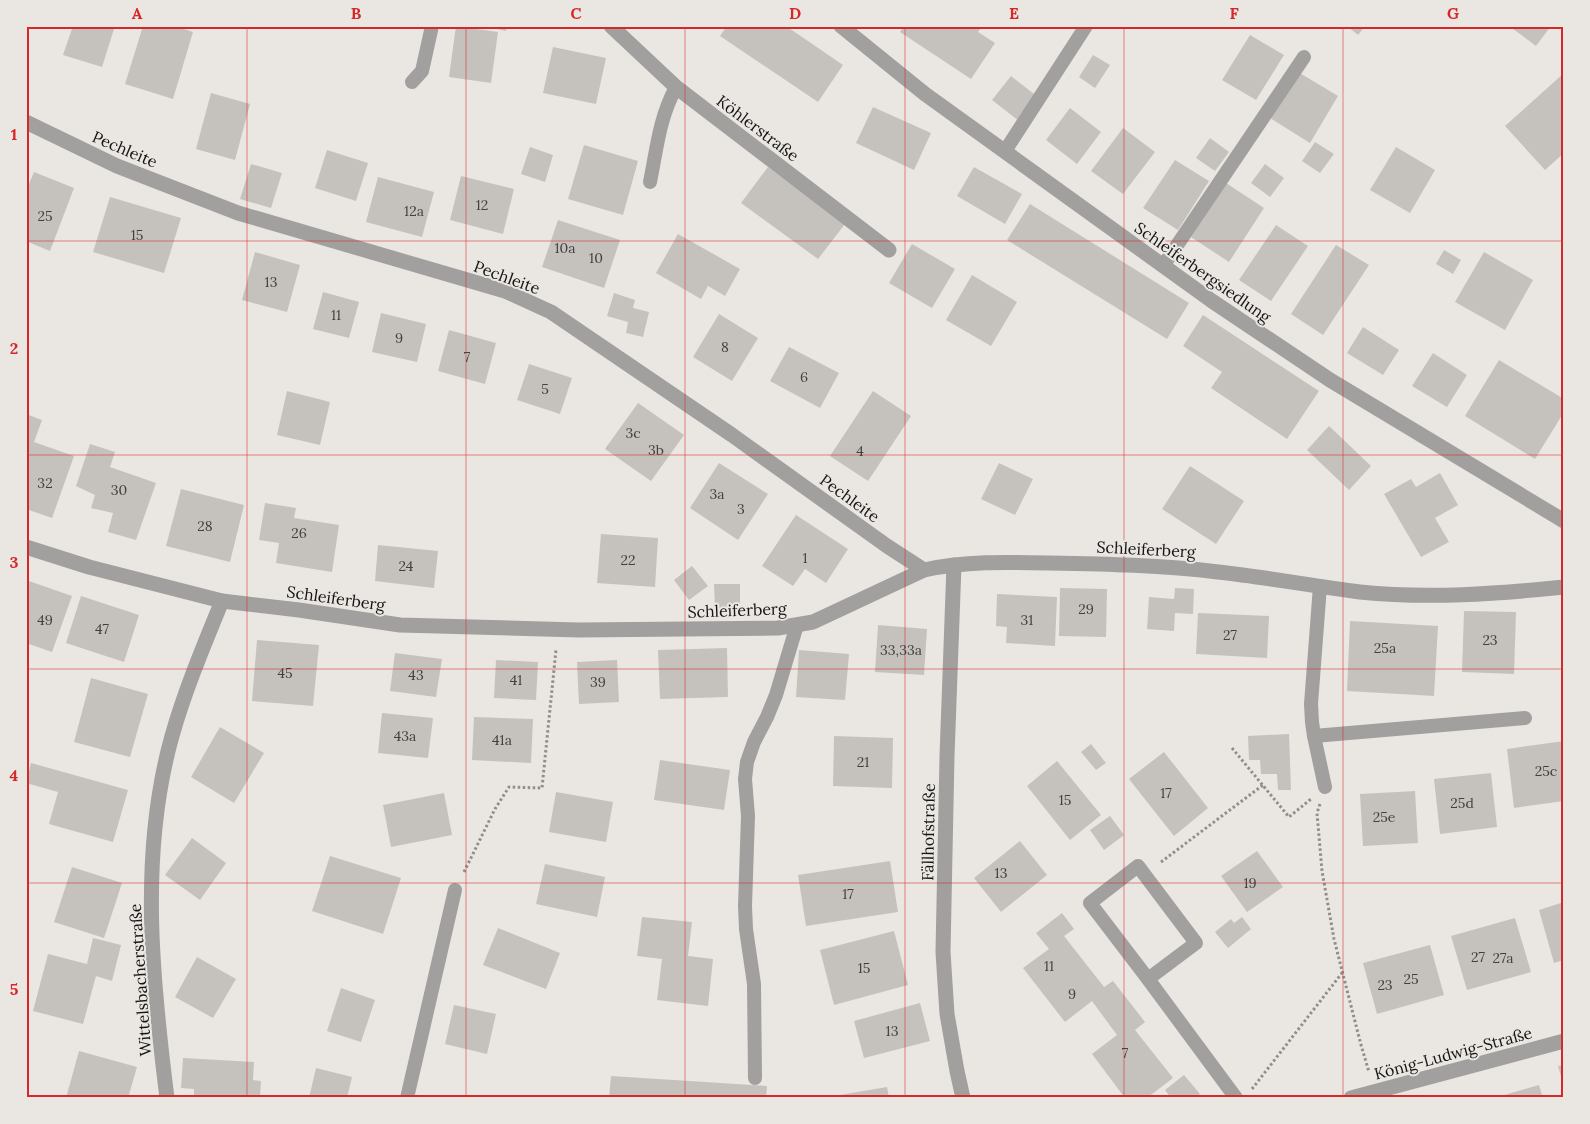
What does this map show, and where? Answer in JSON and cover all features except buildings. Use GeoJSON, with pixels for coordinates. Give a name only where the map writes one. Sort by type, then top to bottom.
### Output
{"type":"FeatureCollection","features":[{"type":"Feature","properties":{"kind":"street","name":"Köhlerstraße"},"geometry":{"type":"LineString","coordinates":[[611,26],[676,87],[889,250]]}},
{"type":"Feature","properties":{"kind":"street","name":"Schleiferbergsiedlung"},"geometry":{"type":"LineString","coordinates":[[841,26],[925,94],[1212,301],[1330,380],[1564,521]]}},
{"type":"Feature","properties":{"kind":"street","name":"Pechleite"},"geometry":{"type":"LineString","coordinates":[[26,122],[117,166],[238,213],[505,291],[551,312],[732,434],[887,546],[924,570]]}},
{"type":"Feature","properties":{"kind":"street","name":"Schleiferberg"},"geometry":{"type":"LineString","coordinates":[[26,547],[89,567],[222,601],[300,610],[400,625],[559,630],[778,628],[798,625],[813,622],[924,570],[954,565],[996,562],[1117,564],[1218,572],[1362,592],[1441,595],[1493,594],[1564,587]]}},
{"type":"Feature","properties":{"kind":"street","name":"Fällhofstraße"},"geometry":{"type":"LineString","coordinates":[[954,565],[947,756],[943,952],[947,1014],[957,1071],[964,1098]]}},
{"type":"Feature","properties":{"kind":"street","name":"Wittelsbacherstraße"},"geometry":{"type":"LineString","coordinates":[[167,1098],[155,996],[151,927],[153,859],[159,794],[172,736],[195,667],[222,601]]}},
{"type":"Feature","properties":{"kind":"street","name":"König-Ludwig-Straße"},"geometry":{"type":"LineString","coordinates":[[1351,1098],[1564,1041]]}},
{"type":"Feature","properties":{"kind":"lane"},"geometry":{"type":"LineString","coordinates":[[412,82],[422,71],[432,26]]}},
{"type":"Feature","properties":{"kind":"lane"},"geometry":{"type":"LineString","coordinates":[[1004,151],[1086,26]]}},
{"type":"Feature","properties":{"kind":"lane"},"geometry":{"type":"LineString","coordinates":[[1163,266],[1304,58]]}},
{"type":"Feature","properties":{"kind":"lane"},"geometry":{"type":"LineString","coordinates":[[650,182],[662,120],[668,102],[676,87]]}},
{"type":"Feature","properties":{"kind":"lane"},"geometry":{"type":"LineString","coordinates":[[1320,586],[1311,704],[1314,736],[1325,787]]}},
{"type":"Feature","properties":{"kind":"lane"},"geometry":{"type":"LineString","coordinates":[[755,1078],[754,984],[746,929],[745,906],[748,816],[745,780],[747,762],[754,742],[776,695],[798,625]]}},
{"type":"Feature","properties":{"kind":"lane"},"geometry":{"type":"LineString","coordinates":[[1314,736],[1525,718]]}},
{"type":"Feature","properties":{"kind":"lane"},"geometry":{"type":"LineString","coordinates":[[1148,979],[1196,942],[1138,866],[1090,903],[1236,1098]]}},
{"type":"Feature","properties":{"kind":"lane"},"geometry":{"type":"LineString","coordinates":[[407,1098],[455,890]]}},
{"type":"Feature","properties":{"kind":"path"},"geometry":{"type":"LineString","coordinates":[[455,890],[495,809],[509,787],[542,788],[559,630]]}},
{"type":"Feature","properties":{"kind":"path"},"geometry":{"type":"LineString","coordinates":[[1232,748],[1289,817],[1325,787]]}},
{"type":"Feature","properties":{"kind":"path"},"geometry":{"type":"LineString","coordinates":[[1144,874],[1263,785]]}},
{"type":"Feature","properties":{"kind":"path"},"geometry":{"type":"LineString","coordinates":[[1325,787],[1317,813],[1322,871],[1342,973],[1376,1091]]}},
{"type":"Feature","properties":{"kind":"path"},"geometry":{"type":"LineString","coordinates":[[1251,1090],[1342,973]]}}]}
